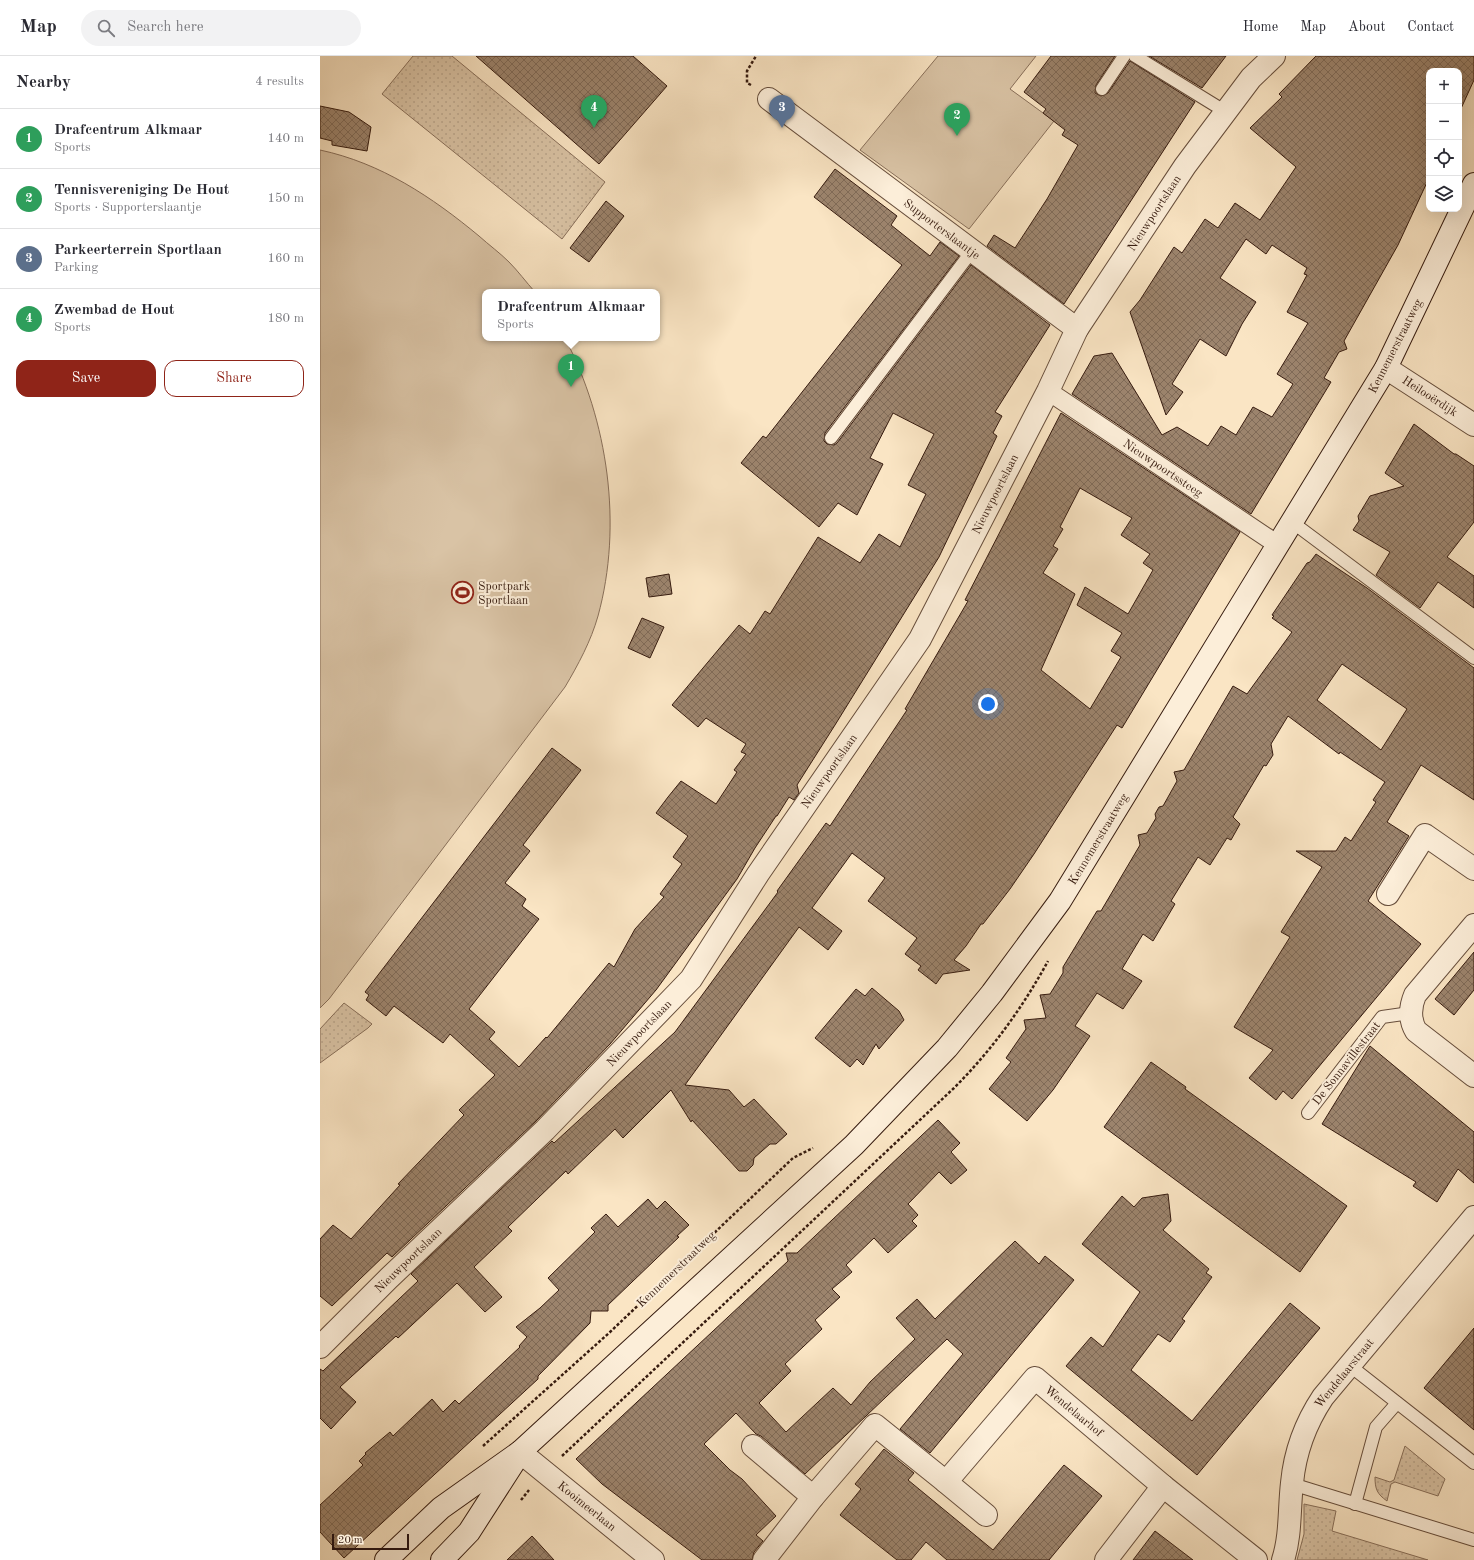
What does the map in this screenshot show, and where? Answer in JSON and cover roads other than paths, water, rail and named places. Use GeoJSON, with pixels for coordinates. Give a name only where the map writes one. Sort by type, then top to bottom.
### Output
{"type":"FeatureCollection","features":[{"type":"Feature","properties":{"kind":"street","name":"Nieuwpoortslaan"},"geometry":{"type":"LineString","coordinates":[[320,1347],[389,1278],[545,1130],[691,979],[758,874],[920,639],[1048,391],[1077,329],[1185,166],[1251,78],[1274,56]]}},
{"type":"Feature","properties":{"kind":"street","name":"Supporterslaantje"},"geometry":{"type":"LineString","coordinates":[[769,99],[1077,329]]}},
{"type":"Feature","properties":{"kind":"street","name":"Kennemerstraatweg"},"geometry":{"type":"LineString","coordinates":[[386,1560],[441,1508],[520,1452],[854,1146],[947,1048],[992,993],[1060,901],[1386,368],[1474,184]]}},
{"type":"Feature","properties":{"kind":"street","name":"Heilooërdijk"},"geometry":{"type":"LineString","coordinates":[[1386,368],[1474,425]]}},
{"type":"Feature","properties":{"kind":"street","name":"Nieuwpoortssteeg"},"geometry":{"type":"LineString","coordinates":[[1048,391],[1278,545]]}},
{"type":"Feature","properties":{"kind":"street"},"geometry":{"type":"LineString","coordinates":[[1388,894],[1426,835],[1474,869]]}},
{"type":"Feature","properties":{"kind":"street"},"geometry":{"type":"LineString","coordinates":[[1474,925],[1415,995],[1411,1004],[1410,1013],[1412,1024],[1416,1030],[1474,1076]]}},
{"type":"Feature","properties":{"kind":"street","name":"Wendelaarstraat"},"geometry":{"type":"LineString","coordinates":[[1283,1560],[1290,1523],[1292,1484],[1297,1450],[1311,1414],[1322,1397],[1474,1217]]}},
{"type":"Feature","properties":{"kind":"street","name":"Wendelaarhof"},"geometry":{"type":"LineString","coordinates":[[946,1482],[1035,1378],[1164,1486],[1256,1560]]}},
{"type":"Feature","properties":{"kind":"street"},"geometry":{"type":"LineString","coordinates":[[764,1560],[813,1497],[875,1425],[986,1515]]}},
{"type":"Feature","properties":{"kind":"street"},"geometry":{"type":"LineString","coordinates":[[753,1446],[813,1497]]}},
{"type":"Feature","properties":{"kind":"street","name":"Kennemerstraatweg"},"geometry":{"type":"LineString","coordinates":[[442,1560],[469,1532],[520,1452]]}},
{"type":"Feature","properties":{"kind":"street","name":"Kooimeerlaan"},"geometry":{"type":"LineString","coordinates":[[520,1452],[653,1560]]}},
{"type":"Feature","properties":{"kind":"street"},"geometry":{"type":"LineString","coordinates":[[1106,1560],[1164,1486]]}},
{"type":"Feature","properties":{"kind":"lane"},"geometry":{"type":"LineString","coordinates":[[1102,89],[1124,56]]}},
{"type":"Feature","properties":{"kind":"lane"},"geometry":{"type":"LineString","coordinates":[[1135,56],[1226,112]]}},
{"type":"Feature","properties":{"kind":"lane"},"geometry":{"type":"LineString","coordinates":[[831,438],[972,251]]}},
{"type":"Feature","properties":{"kind":"lane"},"geometry":{"type":"LineString","coordinates":[[1292,522],[1474,658]]}},
{"type":"Feature","properties":{"kind":"lane","name":"De Sonnavillestraat"},"geometry":{"type":"LineString","coordinates":[[1308,1113],[1382,1017],[1410,1013]]}},
{"type":"Feature","properties":{"kind":"lane"},"geometry":{"type":"LineString","coordinates":[[1349,1365],[1474,1463]]}},
{"type":"Feature","properties":{"kind":"lane"},"geometry":{"type":"LineString","coordinates":[[1355,1504],[1376,1427],[1397,1403]]}},
{"type":"Feature","properties":{"kind":"lane"},"geometry":{"type":"LineString","coordinates":[[1292,1484],[1474,1540]]}},
{"type":"Feature","properties":{"kind":"place","name":"Zwembad de Hout"},"geometry":{"type":"Point","coordinates":[594,128]}},
{"type":"Feature","properties":{"kind":"place","name":"Parkeerterrein Sportlaan"},"geometry":{"type":"Point","coordinates":[782,128]}},
{"type":"Feature","properties":{"kind":"place","name":"Tennisvereniging De Hout"},"geometry":{"type":"Point","coordinates":[957,136]}},
{"type":"Feature","properties":{"kind":"place","name":"Drafcentrum Alkmaar"},"geometry":{"type":"Point","coordinates":[571,387]}},
{"type":"Feature","properties":{"kind":"place","name":"Sportpark Sportlaan"},"geometry":{"type":"Point","coordinates":[462,593]}}]}
